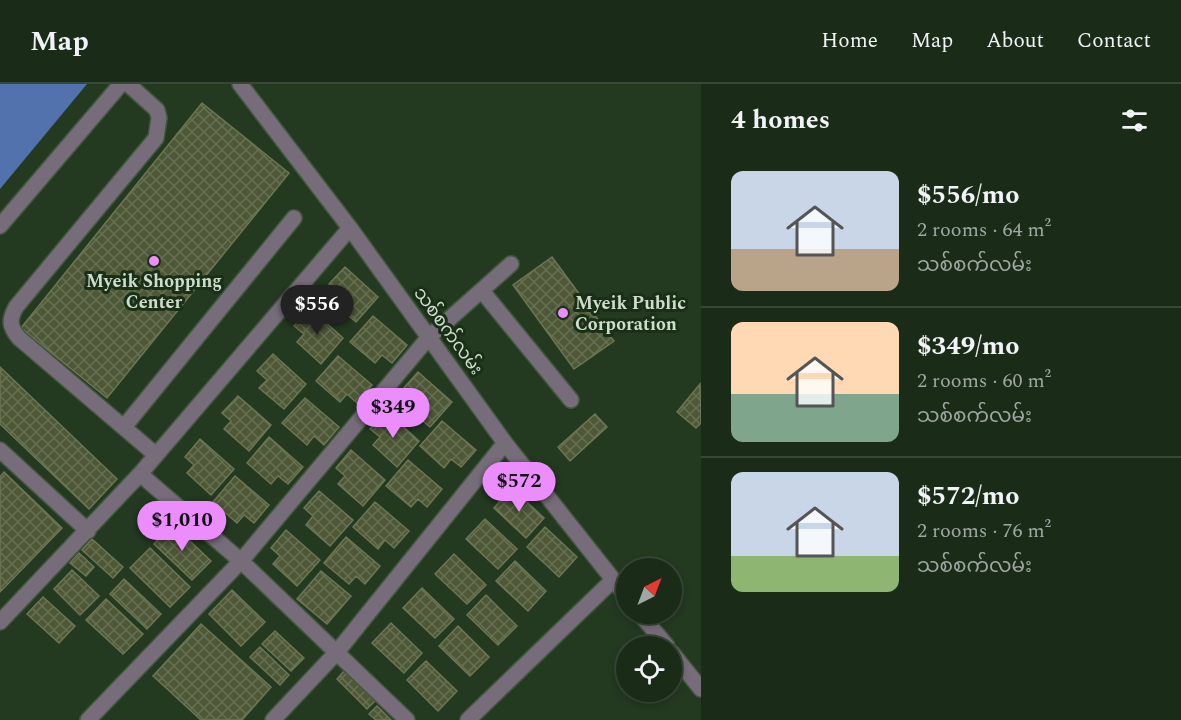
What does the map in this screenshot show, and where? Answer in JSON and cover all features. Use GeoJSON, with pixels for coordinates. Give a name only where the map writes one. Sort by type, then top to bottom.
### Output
{"type":"FeatureCollection","features":[{"type":"Feature","properties":{"kind":"street"},"geometry":{"type":"LineString","coordinates":[[0,226],[120,84]]}},
{"type":"Feature","properties":{"kind":"street"},"geometry":{"type":"LineString","coordinates":[[128,84],[157,110],[159,118],[156,138],[16,307],[11,316],[10,328],[156,455]]}},
{"type":"Feature","properties":{"kind":"street","name":"သစ်စက်လမ်း"},"geometry":{"type":"LineString","coordinates":[[240,84],[350,228],[505,444],[616,584]]}},
{"type":"Feature","properties":{"kind":"street"},"geometry":{"type":"LineString","coordinates":[[124,427],[294,218]]}},
{"type":"Feature","properties":{"kind":"street"},"geometry":{"type":"LineString","coordinates":[[0,622],[141,474],[350,228]]}},
{"type":"Feature","properties":{"kind":"street"},"geometry":{"type":"LineString","coordinates":[[88,720],[241,561],[429,337],[511,264]]}},
{"type":"Feature","properties":{"kind":"street"},"geometry":{"type":"LineString","coordinates":[[482,291],[571,400]]}},
{"type":"Feature","properties":{"kind":"street"},"geometry":{"type":"LineString","coordinates":[[273,720],[338,652],[505,444]]}},
{"type":"Feature","properties":{"kind":"street"},"geometry":{"type":"LineString","coordinates":[[1,454],[88,531]]}},
{"type":"Feature","properties":{"kind":"street"},"geometry":{"type":"LineString","coordinates":[[141,474],[241,561],[408,720]]}},
{"type":"Feature","properties":{"kind":"street"},"geometry":{"type":"LineString","coordinates":[[468,720],[613,580]]}},
{"type":"Feature","properties":{"kind":"street"},"geometry":{"type":"LineString","coordinates":[[648,624],[659,636]]}},
{"type":"Feature","properties":{"kind":"street"},"geometry":{"type":"LineString","coordinates":[[682,665],[701,689]]}},
{"type":"Feature","properties":{"kind":"water"},"geometry":{"type":"Polygon","coordinates":[[[0,84],[87,84],[0,189],[0,84]]]}},
{"type":"Feature","properties":{"kind":"building"},"geometry":{"type":"Polygon","coordinates":[[[202,103],[289,173],[107,398],[21,328],[202,103]]]}},
{"type":"Feature","properties":{"kind":"building","name":"Myeik Public Corporation"},"geometry":{"type":"Polygon","coordinates":[[[552,257],[614,341],[574,369],[513,285],[552,257]]]}},
{"type":"Feature","properties":{"kind":"building"},"geometry":{"type":"Polygon","coordinates":[[[345,267],[378,297],[356,322],[331,301],[339,293],[329,284],[345,267]]]}},
{"type":"Feature","properties":{"kind":"building"},"geometry":{"type":"Polygon","coordinates":[[[310,308],[343,338],[321,364],[297,342],[304,334],[294,326],[310,308]]]}},
{"type":"Feature","properties":{"kind":"building"},"geometry":{"type":"Polygon","coordinates":[[[373,316],[407,345],[392,363],[382,355],[375,363],[350,342],[373,316]]]}},
{"type":"Feature","properties":{"kind":"building"},"geometry":{"type":"Polygon","coordinates":[[[273,354],[306,384],[284,409],[259,388],[267,380],[257,371],[273,354]]]}},
{"type":"Feature","properties":{"kind":"building"},"geometry":{"type":"Polygon","coordinates":[[[338,356],[372,385],[357,403],[347,394],[340,402],[316,381],[338,356]]]}},
{"type":"Feature","properties":{"kind":"building"},"geometry":{"type":"Polygon","coordinates":[[[0,367],[117,479],[89,509],[0,424],[0,367]]]}},
{"type":"Feature","properties":{"kind":"building"},"geometry":{"type":"Polygon","coordinates":[[[418,372],[452,402],[430,427],[405,406],[413,398],[403,389],[418,372]]]}},
{"type":"Feature","properties":{"kind":"building"},"geometry":{"type":"Polygon","coordinates":[[[700,384],[701,423],[696,428],[677,412],[700,384]]]}},
{"type":"Feature","properties":{"kind":"building"},"geometry":{"type":"Polygon","coordinates":[[[238,396],[271,425],[249,451],[224,429],[231,421],[222,413],[238,396]]]}},
{"type":"Feature","properties":{"kind":"building"},"geometry":{"type":"Polygon","coordinates":[[[305,398],[339,427],[324,445],[314,436],[307,445],[282,423],[305,398]]]}},
{"type":"Feature","properties":{"kind":"building"},"geometry":{"type":"Polygon","coordinates":[[[386,411],[419,441],[397,467],[373,445],[380,437],[370,429],[386,411]]]}},
{"type":"Feature","properties":{"kind":"building"},"geometry":{"type":"Polygon","coordinates":[[[595,414],[607,427],[570,461],[558,447],[595,414]]]}},
{"type":"Feature","properties":{"kind":"building"},"geometry":{"type":"Polygon","coordinates":[[[442,421],[476,450],[461,467],[451,459],[444,468],[420,446],[442,421]]]}},
{"type":"Feature","properties":{"kind":"building"},"geometry":{"type":"Polygon","coordinates":[[[269,437],[303,467],[288,484],[278,476],[271,484],[247,463],[269,437]]]}},
{"type":"Feature","properties":{"kind":"building"},"geometry":{"type":"Polygon","coordinates":[[[200,439],[234,469],[211,495],[187,473],[194,465],[185,457],[200,439]]]}},
{"type":"Feature","properties":{"kind":"building"},"geometry":{"type":"Polygon","coordinates":[[[351,450],[385,480],[363,506],[338,484],[345,476],[336,468],[351,450]]]}},
{"type":"Feature","properties":{"kind":"building"},"geometry":{"type":"Polygon","coordinates":[[[408,460],[442,489],[427,507],[418,499],[411,507],[386,486],[408,460]]]}},
{"type":"Feature","properties":{"kind":"building"},"geometry":{"type":"Polygon","coordinates":[[[4,472],[62,528],[0,592],[0,477],[4,472]]]}},
{"type":"Feature","properties":{"kind":"building"},"geometry":{"type":"Polygon","coordinates":[[[235,476],[269,505],[254,523],[244,515],[237,523],[213,502],[235,476]]]}},
{"type":"Feature","properties":{"kind":"building"},"geometry":{"type":"Polygon","coordinates":[[[512,488],[544,518],[526,538],[494,508],[512,488]]]}},
{"type":"Feature","properties":{"kind":"building"},"geometry":{"type":"Polygon","coordinates":[[[319,491],[353,520],[330,546],[306,525],[313,516],[304,508],[319,491]]]}},
{"type":"Feature","properties":{"kind":"building"},"geometry":{"type":"Polygon","coordinates":[[[375,502],[409,531],[394,548],[385,540],[378,549],[353,527],[375,502]]]}},
{"type":"Feature","properties":{"kind":"building"},"geometry":{"type":"Polygon","coordinates":[[[485,519],[517,549],[498,569],[466,539],[485,519]]]}},
{"type":"Feature","properties":{"kind":"building"},"geometry":{"type":"Polygon","coordinates":[[[172,524],[211,561],[192,580],[154,544],[172,524]]]}},
{"type":"Feature","properties":{"kind":"building"},"geometry":{"type":"Polygon","coordinates":[[[545,527],[577,557],[559,577],[527,547],[545,527]]]}},
{"type":"Feature","properties":{"kind":"building"},"geometry":{"type":"Polygon","coordinates":[[[286,530],[320,560],[297,586],[273,564],[280,556],[271,548],[286,530]]]}},
{"type":"Feature","properties":{"kind":"building"},"geometry":{"type":"Polygon","coordinates":[[[346,537],[380,566],[365,584],[356,576],[349,584],[324,563],[346,537]]]}},
{"type":"Feature","properties":{"kind":"building"},"geometry":{"type":"Polygon","coordinates":[[[92,539],[123,567],[113,578],[82,550],[92,539]]]}},
{"type":"Feature","properties":{"kind":"building"},"geometry":{"type":"Polygon","coordinates":[[[150,548],[190,587],[170,607],[130,568],[150,548]]]}},
{"type":"Feature","properties":{"kind":"building"},"geometry":{"type":"Polygon","coordinates":[[[79,553],[94,567],[86,576],[70,563],[79,553]]]}},
{"type":"Feature","properties":{"kind":"building"},"geometry":{"type":"Polygon","coordinates":[[[454,554],[486,585],[467,604],[435,574],[454,554]]]}},
{"type":"Feature","properties":{"kind":"building"},"geometry":{"type":"Polygon","coordinates":[[[515,561],[546,591],[528,611],[496,581],[515,561]]]}},
{"type":"Feature","properties":{"kind":"building"},"geometry":{"type":"Polygon","coordinates":[[[72,570],[99,596],[80,615],[54,589],[72,570]]]}},
{"type":"Feature","properties":{"kind":"building"},"geometry":{"type":"Polygon","coordinates":[[[321,571],[351,596],[327,624],[297,599],[321,571]]]}},
{"type":"Feature","properties":{"kind":"building"},"geometry":{"type":"Polygon","coordinates":[[[124,579],[161,614],[147,629],[110,594],[124,579]]]}},
{"type":"Feature","properties":{"kind":"building"},"geometry":{"type":"Polygon","coordinates":[[[422,588],[454,619],[435,638],[403,608],[422,588]]]}},
{"type":"Feature","properties":{"kind":"building"},"geometry":{"type":"Polygon","coordinates":[[[232,590],[265,622],[241,646],[209,614],[232,590]]]}},
{"type":"Feature","properties":{"kind":"building"},"geometry":{"type":"Polygon","coordinates":[[[486,595],[517,626],[498,645],[467,615],[486,595]]]}},
{"type":"Feature","properties":{"kind":"building"},"geometry":{"type":"Polygon","coordinates":[[[43,597],[75,626],[59,643],[27,614],[43,597]]]}},
{"type":"Feature","properties":{"kind":"building"},"geometry":{"type":"Polygon","coordinates":[[[106,599],[143,634],[123,654],[86,620],[106,599]]]}},
{"type":"Feature","properties":{"kind":"building"},"geometry":{"type":"Polygon","coordinates":[[[391,623],[422,653],[404,673],[372,643],[391,623]]]}},
{"type":"Feature","properties":{"kind":"building"},"geometry":{"type":"Polygon","coordinates":[[[201,624],[271,687],[242,720],[201,720],[153,676],[201,624]]]}},
{"type":"Feature","properties":{"kind":"building"},"geometry":{"type":"Polygon","coordinates":[[[458,626],[489,657],[470,676],[439,646],[458,626]]]}},
{"type":"Feature","properties":{"kind":"building"},"geometry":{"type":"Polygon","coordinates":[[[275,631],[304,658],[291,671],[262,644],[275,631]]]}},
{"type":"Feature","properties":{"kind":"building"},"geometry":{"type":"Polygon","coordinates":[[[260,647],[289,675],[280,685],[250,657],[260,647]]]}},
{"type":"Feature","properties":{"kind":"building"},"geometry":{"type":"Polygon","coordinates":[[[426,661],[457,691],[438,711],[407,680],[426,661]]]}},
{"type":"Feature","properties":{"kind":"building"},"geometry":{"type":"Polygon","coordinates":[[[344,671],[375,701],[367,709],[337,679],[344,671]]]}},
{"type":"Feature","properties":{"kind":"building"},"geometry":{"type":"Polygon","coordinates":[[[377,706],[391,720],[376,720],[369,714],[377,706]]]}},
{"type":"Feature","properties":{"kind":"place","name":"Myeik Shopping Center"},"geometry":{"type":"Point","coordinates":[154,261]}},
{"type":"Feature","properties":{"kind":"place","name":"Myeik Public Corporation"},"geometry":{"type":"Point","coordinates":[563,313]}}]}
